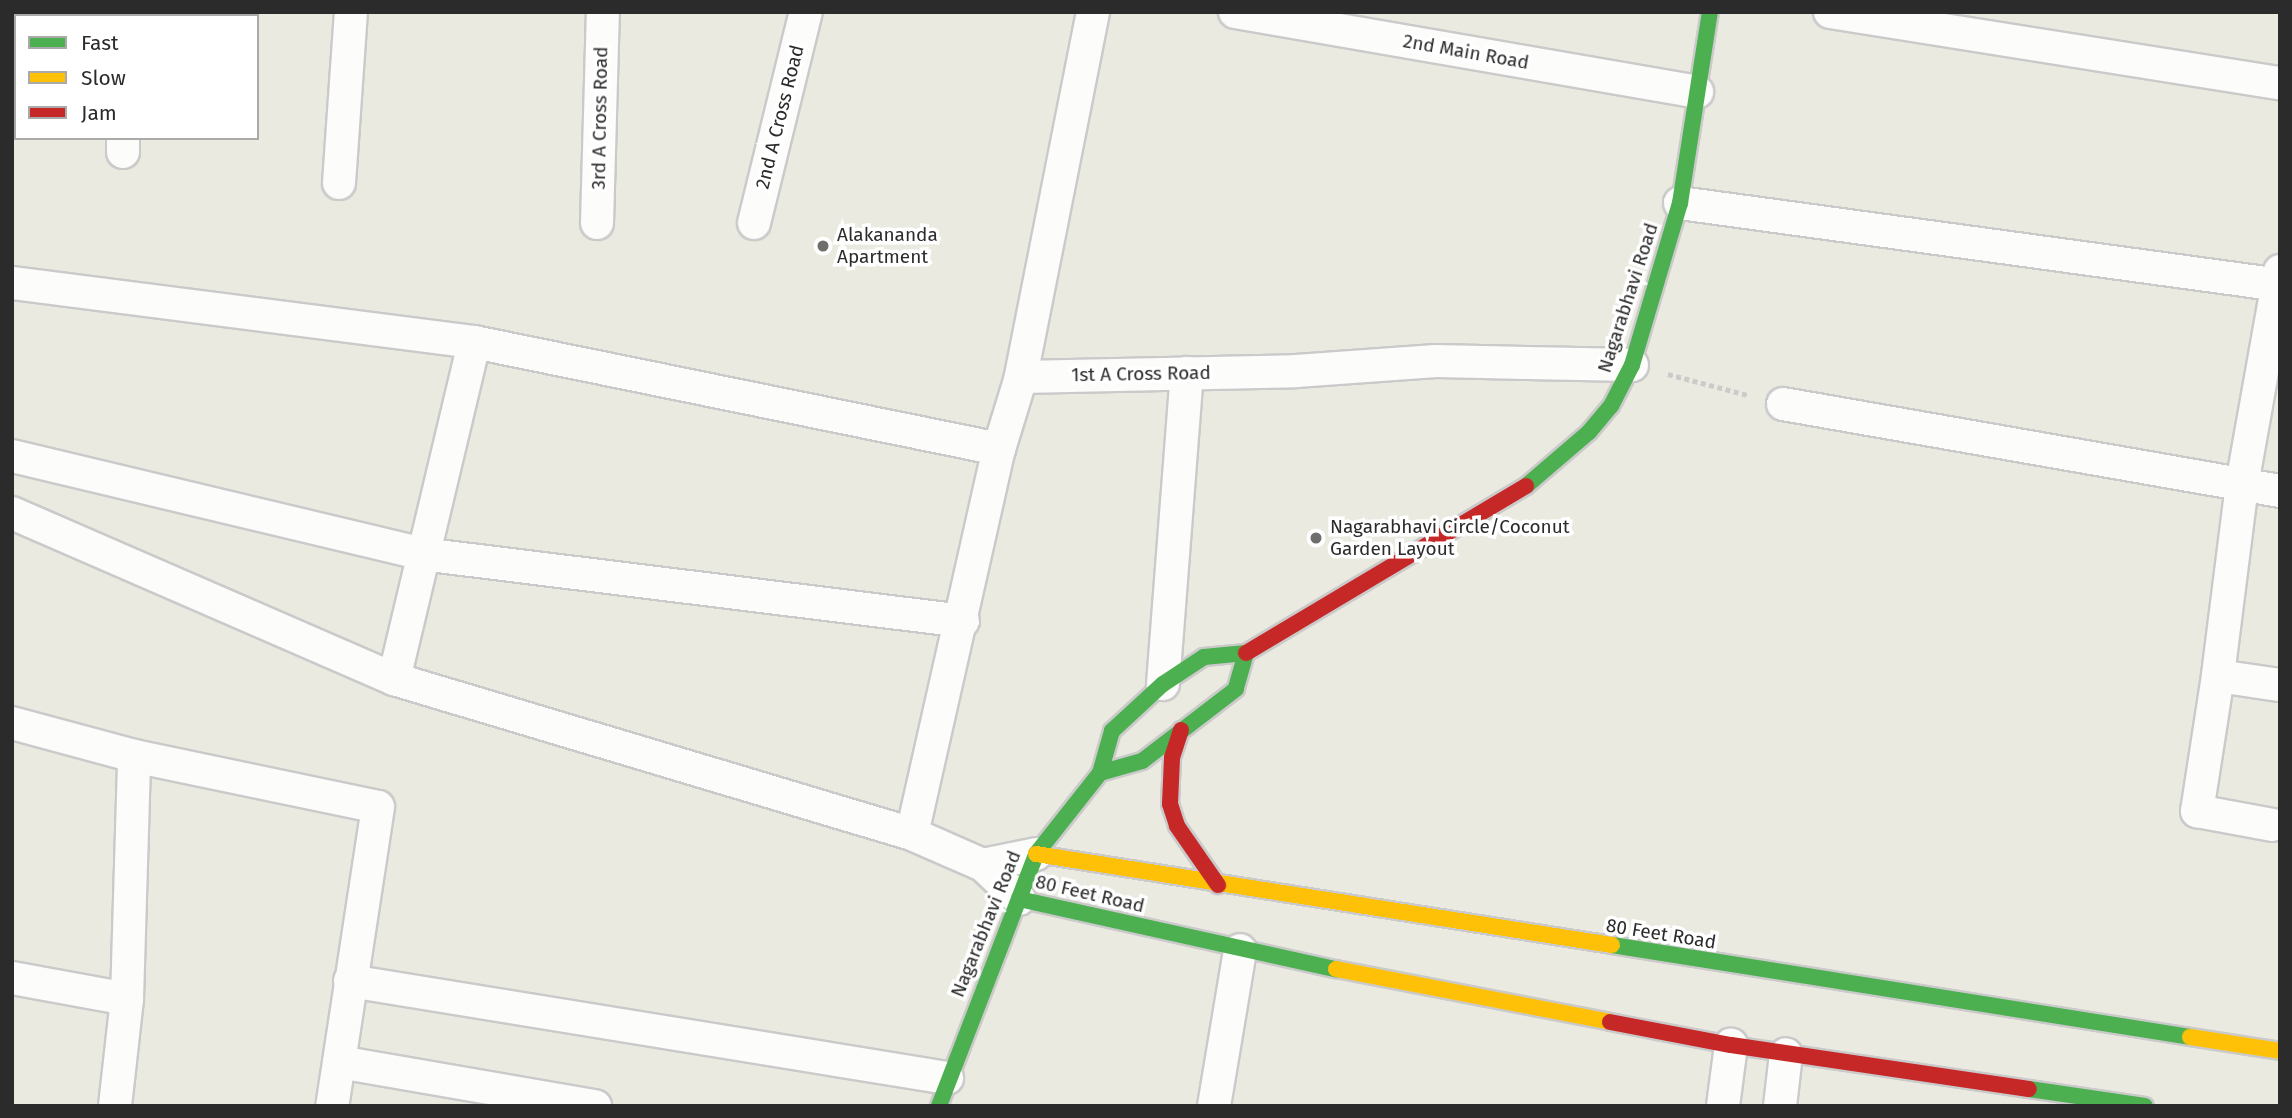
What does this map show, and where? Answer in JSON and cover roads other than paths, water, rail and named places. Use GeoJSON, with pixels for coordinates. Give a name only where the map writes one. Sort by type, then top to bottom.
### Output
{"type":"FeatureCollection","features":[{"type":"Feature","properties":{"kind":"main road","name":"Nagarabhavi Road"},"geometry":{"type":"LineString","coordinates":[[943,1092],[1036,854],[1100,773],[1112,730],[1163,684],[1204,657],[1246,653],[1516,495],[1589,432],[1611,406],[1632,365],[1680,203],[1710,12]]}},
{"type":"Feature","properties":{"kind":"main road"},"geometry":{"type":"LineString","coordinates":[[1100,773],[1142,761],[1236,689],[1246,653]]}},
{"type":"Feature","properties":{"kind":"main road"},"geometry":{"type":"LineString","coordinates":[[1181,730],[1172,758],[1170,804],[1177,826],[1218,885]]}},
{"type":"Feature","properties":{"kind":"main road","name":"80 Feet Road"},"geometry":{"type":"LineString","coordinates":[[1036,854],[1218,885],[2280,1051]]}},
{"type":"Feature","properties":{"kind":"main road","name":"80 Feet Road"},"geometry":{"type":"LineString","coordinates":[[1019,899],[1240,950],[1731,1045],[2145,1106]]}},
{"type":"Feature","properties":{"kind":"street"},"geometry":{"type":"LineString","coordinates":[[339,183],[351,12]]}},
{"type":"Feature","properties":{"kind":"street","name":"3rd A Cross Road"},"geometry":{"type":"LineString","coordinates":[[597,223],[603,12]]}},
{"type":"Feature","properties":{"kind":"street","name":"2nd A Cross Road"},"geometry":{"type":"LineString","coordinates":[[754,223],[806,12]]}},
{"type":"Feature","properties":{"kind":"street"},"geometry":{"type":"LineString","coordinates":[[912,834],[963,621],[999,449],[1021,377],[1093,12]]}},
{"type":"Feature","properties":{"kind":"street","name":"2nd Main Road"},"geometry":{"type":"LineString","coordinates":[[1235,12],[1364,23],[1697,92]]}},
{"type":"Feature","properties":{"kind":"street"},"geometry":{"type":"LineString","coordinates":[[1830,12],[2280,83]]}},
{"type":"Feature","properties":{"kind":"street"},"geometry":{"type":"LineString","coordinates":[[1680,203],[2279,280],[2242,485],[2218,676],[2197,811],[2273,825]]}},
{"type":"Feature","properties":{"kind":"street"},"geometry":{"type":"LineString","coordinates":[[12,283],[474,342],[999,449]]}},
{"type":"Feature","properties":{"kind":"street"},"geometry":{"type":"LineString","coordinates":[[394,679],[474,342]]}},
{"type":"Feature","properties":{"kind":"street","name":"1st A Cross Road"},"geometry":{"type":"LineString","coordinates":[[1021,377],[1296,371],[1436,361],[1632,365]]}},
{"type":"Feature","properties":{"kind":"street"},"geometry":{"type":"LineString","coordinates":[[1163,684],[1187,373]]}},
{"type":"Feature","properties":{"kind":"street"},"geometry":{"type":"LineString","coordinates":[[1783,404],[2280,491]]}},
{"type":"Feature","properties":{"kind":"street"},"geometry":{"type":"LineString","coordinates":[[12,456],[422,554],[963,621]]}},
{"type":"Feature","properties":{"kind":"street"},"geometry":{"type":"LineString","coordinates":[[12,513],[394,679],[912,834],[983,865],[1019,899]]}},
{"type":"Feature","properties":{"kind":"street"},"geometry":{"type":"LineString","coordinates":[[2218,676],[2280,685]]}},
{"type":"Feature","properties":{"kind":"street"},"geometry":{"type":"LineString","coordinates":[[12,723],[134,756],[378,807],[332,1106]]}},
{"type":"Feature","properties":{"kind":"street"},"geometry":{"type":"LineString","coordinates":[[115,1106],[127,999],[134,756]]}},
{"type":"Feature","properties":{"kind":"street"},"geometry":{"type":"LineString","coordinates":[[983,865],[1036,854]]}},
{"type":"Feature","properties":{"kind":"street"},"geometry":{"type":"LineString","coordinates":[[1214,1106],[1240,950]]}},
{"type":"Feature","properties":{"kind":"street"},"geometry":{"type":"LineString","coordinates":[[12,978],[127,999]]}},
{"type":"Feature","properties":{"kind":"street"},"geometry":{"type":"LineString","coordinates":[[350,981],[943,1092]]}},
{"type":"Feature","properties":{"kind":"street"},"geometry":{"type":"LineString","coordinates":[[1723,1106],[1731,1045]]}},
{"type":"Feature","properties":{"kind":"street"},"geometry":{"type":"LineString","coordinates":[[1780,1106],[1786,1054]]}},
{"type":"Feature","properties":{"kind":"street"},"geometry":{"type":"LineString","coordinates":[[339,1062],[595,1106]]}},
{"type":"Feature","properties":{"kind":"place","name":"Alakananda Apartment"},"geometry":{"type":"Point","coordinates":[823,246]}},
{"type":"Feature","properties":{"kind":"place","name":"Nagarabhavi Circle/Coconut Garden Layout"},"geometry":{"type":"Point","coordinates":[1316,538]}}]}
